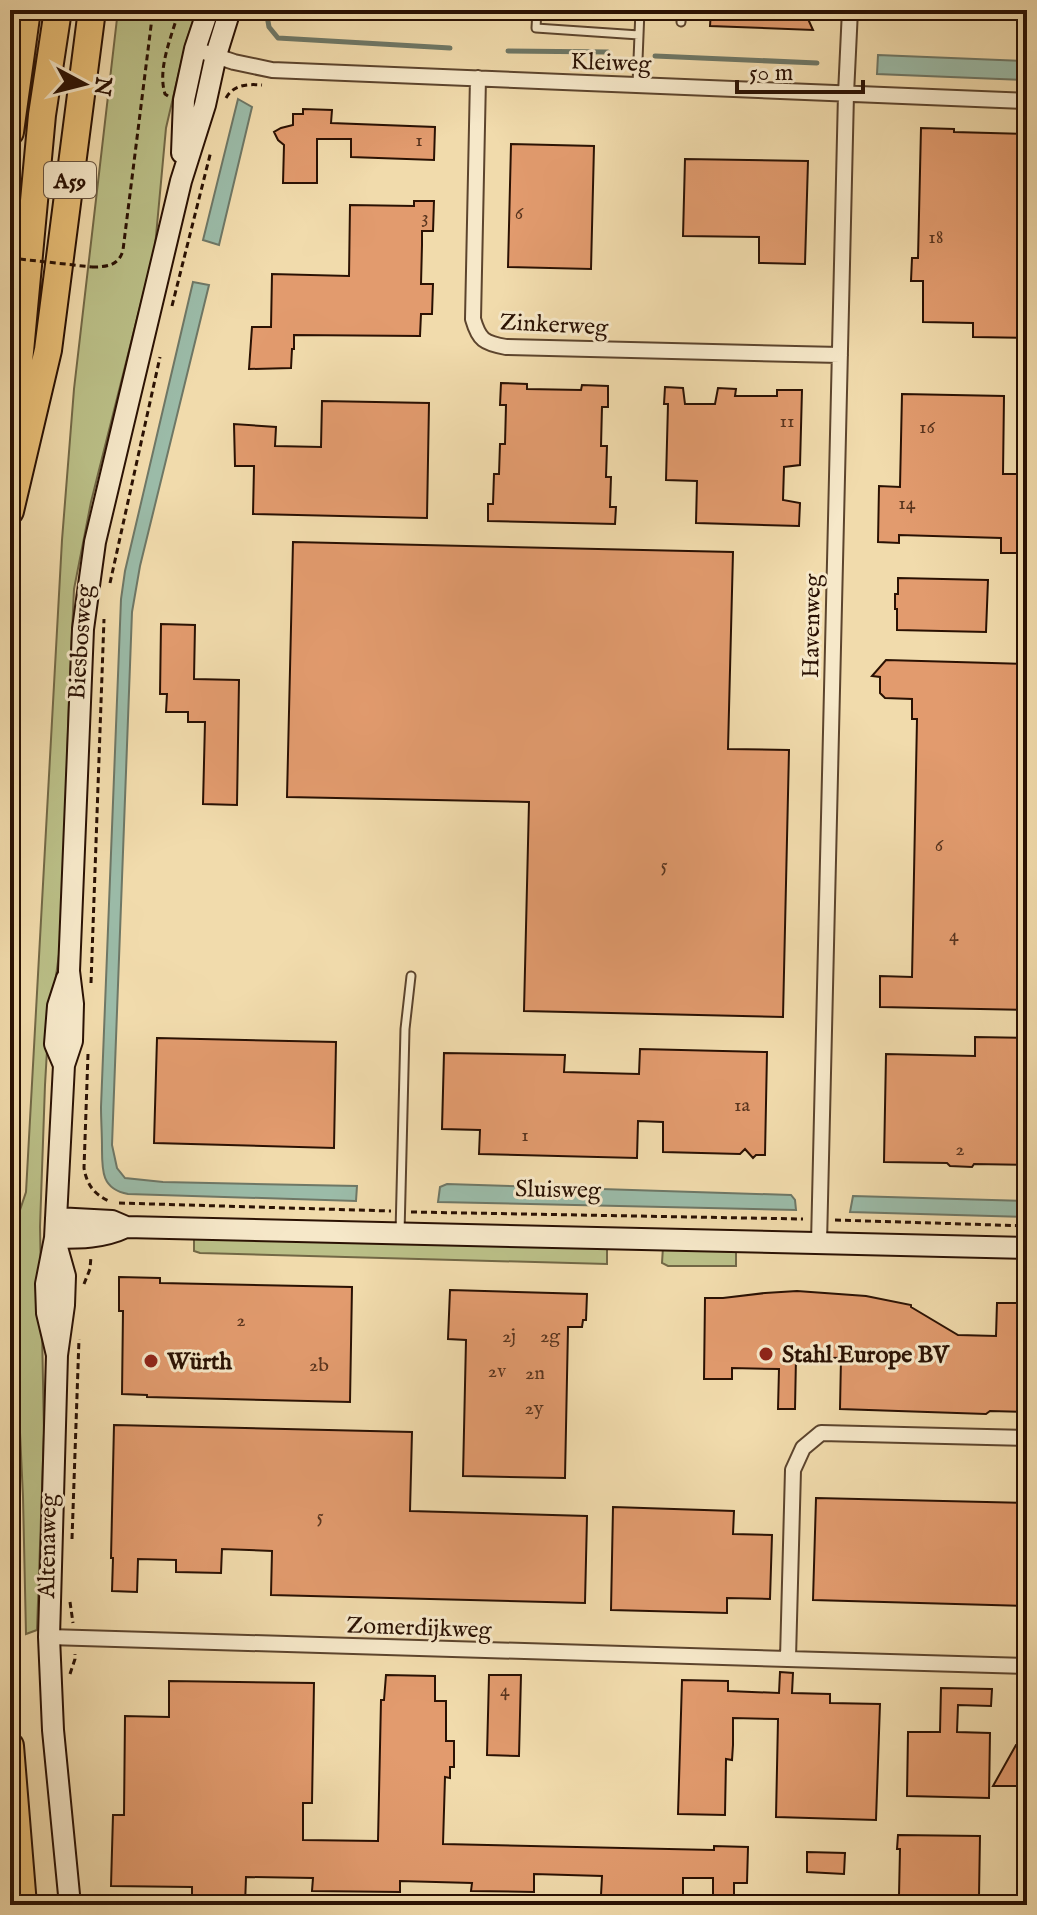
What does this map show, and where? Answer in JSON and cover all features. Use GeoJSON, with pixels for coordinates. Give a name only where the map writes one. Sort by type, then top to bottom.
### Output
{"type":"FeatureCollection","features":[{"type":"Feature","properties":{"kind":"highway"},"geometry":{"type":"LineString","coordinates":[[10,132],[27,10]]}},
{"type":"Feature","properties":{"kind":"highway","name":"A59"},"geometry":{"type":"LineString","coordinates":[[10,501],[15,405],[42,115],[58,10]]}},
{"type":"Feature","properties":{"kind":"highway","name":"A59"},"geometry":{"type":"LineString","coordinates":[[10,511],[48,350],[92,10]]}},
{"type":"Feature","properties":{"kind":"highway"},"geometry":{"type":"LineString","coordinates":[[10,1746],[23,1905]]}},
{"type":"Feature","properties":{"kind":"main road","name":"Biesbosweg"},"geometry":{"type":"LineString","coordinates":[[181,181],[184,100],[195,49],[208,10]]}},
{"type":"Feature","properties":{"kind":"main road","name":"Biesbosweg"},"geometry":{"type":"LineString","coordinates":[[56,1228],[64,1065],[72,1041],[73,1004],[69,971],[83,629],[90,568],[181,181],[230,10]]}},
{"type":"Feature","properties":{"kind":"main road","name":"Sluisweg"},"geometry":{"type":"LineString","coordinates":[[56,1228],[92,1229],[111,1234],[126,1227],[1027,1248]]}},
{"type":"Feature","properties":{"kind":"main road","name":"Altenaweg"},"geometry":{"type":"LineString","coordinates":[[56,1228],[65,1276],[57,1355],[49,1637],[53,1730],[70,1905]]}},
{"type":"Feature","properties":{"kind":"street","name":"Havenweg"},"geometry":{"type":"LineString","coordinates":[[819,1243],[850,10]]}},
{"type":"Feature","properties":{"kind":"street","name":"Kleiweg"},"geometry":{"type":"LineString","coordinates":[[195,49],[272,70],[1027,101]]}},
{"type":"Feature","properties":{"kind":"street","name":"Zinkerweg"},"geometry":{"type":"LineString","coordinates":[[478,78],[473,319],[477,334],[489,344],[506,347],[840,355]]}},
{"type":"Feature","properties":{"kind":"street"},"geometry":{"type":"LineString","coordinates":[[1027,1438],[821,1433],[803,1448],[793,1470],[788,1658],[1027,1666]]}},
{"type":"Feature","properties":{"kind":"street","name":"Zomerdijkweg"},"geometry":{"type":"LineString","coordinates":[[49,1637],[788,1658]]}},
{"type":"Feature","properties":{"kind":"lane"},"geometry":{"type":"LineString","coordinates":[[537,10],[536,28],[639,35]]}},
{"type":"Feature","properties":{"kind":"lane"},"geometry":{"type":"LineString","coordinates":[[637,85],[640,10]]}},
{"type":"Feature","properties":{"kind":"lane"},"geometry":{"type":"LineString","coordinates":[[681,22],[682,10]]}},
{"type":"Feature","properties":{"kind":"lane"},"geometry":{"type":"LineString","coordinates":[[400,1233],[405,1029],[411,976]]}},
{"type":"Feature","properties":{"kind":"path"},"geometry":{"type":"LineString","coordinates":[[10,258],[92,267],[108,266],[121,258],[153,10]]}},
{"type":"Feature","properties":{"kind":"path"},"geometry":{"type":"LineString","coordinates":[[170,313],[214,139]]}},
{"type":"Feature","properties":{"kind":"path","name":"Biesbosweg"},"geometry":{"type":"LineString","coordinates":[[109,584],[159,358]]}},
{"type":"Feature","properties":{"kind":"path","name":"Biesbosweg"},"geometry":{"type":"LineString","coordinates":[[90,993],[105,610]]}},
{"type":"Feature","properties":{"kind":"path"},"geometry":{"type":"LineString","coordinates":[[82,1289],[90,1269],[93,1189],[85,1178],[84,1168],[88,1040]]}},
{"type":"Feature","properties":{"kind":"path","name":"Sluisweg"},"geometry":{"type":"LineString","coordinates":[[93,1189],[99,1197],[114,1203],[1027,1226]]}},
{"type":"Feature","properties":{"kind":"path","name":"Altenaweg"},"geometry":{"type":"LineString","coordinates":[[72,1540],[80,1332]]}},
{"type":"Feature","properties":{"kind":"path","name":"Altenaweg"},"geometry":{"type":"LineString","coordinates":[[69,1601],[75,1659],[69,1678]]}},
{"type":"Feature","properties":{"kind":"green space"},"geometry":{"type":"Polygon","coordinates":[[[118,10],[197,10],[186,42],[166,128],[155,247],[91,502],[74,589],[62,933],[48,1033],[45,1085],[40,1227],[44,1433],[37,1630],[26,1634],[17,1368],[20,1210],[26,1192],[62,540],[74,389],[118,10]]]}},
{"type":"Feature","properties":{"kind":"green space"},"geometry":{"type":"Polygon","coordinates":[[[194,1236],[607,1246],[607,1264],[200,1253],[194,1251],[194,1236]]]}},
{"type":"Feature","properties":{"kind":"green space"},"geometry":{"type":"Polygon","coordinates":[[[663,1247],[736,1249],[736,1266],[668,1266],[662,1263],[663,1247]]]}},
{"type":"Feature","properties":{"kind":"shaded area"},"geometry":{"type":"Polygon","coordinates":[[[878,55],[1027,61],[1027,80],[877,74],[878,55]]]}},
{"type":"Feature","properties":{"kind":"shaded area"},"geometry":{"type":"Polygon","coordinates":[[[238,99],[252,107],[219,245],[203,240],[238,99]]]}},
{"type":"Feature","properties":{"kind":"shaded area"},"geometry":{"type":"Polygon","coordinates":[[[193,282],[209,285],[140,566],[132,612],[112,1145],[117,1168],[125,1178],[163,1182],[357,1186],[356,1201],[128,1194],[113,1188],[103,1171],[101,1107],[121,599],[193,282]]]}},
{"type":"Feature","properties":{"kind":"shaded area"},"geometry":{"type":"Polygon","coordinates":[[[447,1184],[791,1195],[796,1210],[438,1202],[440,1187],[447,1184]]]}},
{"type":"Feature","properties":{"kind":"shaded area"},"geometry":{"type":"Polygon","coordinates":[[[853,1196],[1027,1201],[1027,1217],[850,1212],[853,1196]]]}},
{"type":"Feature","properties":{"kind":"building"},"geometry":{"type":"Polygon","coordinates":[[[711,10],[804,10],[813,30],[710,26],[711,10]]]}},
{"type":"Feature","properties":{"kind":"building"},"geometry":{"type":"Polygon","coordinates":[[[303,109],[332,110],[331,123],[435,127],[434,160],[351,157],[351,139],[317,139],[317,183],[283,183],[284,145],[274,132],[293,125],[293,114],[303,114],[303,109]]]}},
{"type":"Feature","properties":{"kind":"building"},"geometry":{"type":"Polygon","coordinates":[[[921,128],[1027,134],[1027,338],[973,337],[973,323],[923,322],[923,281],[911,281],[912,258],[918,258],[921,128]]]}},
{"type":"Feature","properties":{"kind":"building"},"geometry":{"type":"Polygon","coordinates":[[[511,144],[594,146],[591,269],[508,267],[511,144]]]}},
{"type":"Feature","properties":{"kind":"building"},"geometry":{"type":"Polygon","coordinates":[[[685,159],[808,161],[805,264],[759,263],[759,237],[683,236],[685,159]]]}},
{"type":"Feature","properties":{"kind":"building"},"geometry":{"type":"Polygon","coordinates":[[[414,201],[434,201],[433,231],[422,231],[421,284],[433,284],[432,314],[421,314],[420,336],[294,335],[291,368],[249,369],[252,327],[271,327],[272,274],[349,276],[350,205],[414,206],[414,201]]]}},
{"type":"Feature","properties":{"kind":"building"},"geometry":{"type":"Polygon","coordinates":[[[501,383],[527,384],[527,389],[581,390],[582,385],[608,386],[608,407],[602,407],[601,446],[607,446],[606,477],[611,477],[610,507],[616,507],[615,524],[488,521],[488,504],[493,504],[494,474],[499,474],[500,444],[505,444],[506,405],[500,405],[501,383]]]}},
{"type":"Feature","properties":{"kind":"building"},"geometry":{"type":"Polygon","coordinates":[[[665,387],[683,388],[685,404],[715,404],[718,388],[736,389],[735,396],[777,396],[777,390],[802,390],[800,465],[784,467],[783,500],[800,503],[799,526],[696,523],[697,481],[666,480],[668,404],[664,404],[665,387]]]}},
{"type":"Feature","properties":{"kind":"building"},"geometry":{"type":"Polygon","coordinates":[[[902,394],[1004,396],[1003,474],[1027,474],[1027,553],[1001,553],[1001,538],[899,535],[899,543],[878,542],[879,486],[900,487],[902,394]]]}},
{"type":"Feature","properties":{"kind":"building"},"geometry":{"type":"Polygon","coordinates":[[[322,401],[429,403],[427,518],[253,514],[254,466],[235,466],[234,424],[276,427],[275,446],[321,447],[322,401]]]}},
{"type":"Feature","properties":{"kind":"building"},"geometry":{"type":"Polygon","coordinates":[[[293,542],[733,552],[728,749],[789,750],[783,1017],[524,1011],[529,802],[287,797],[293,542]]]}},
{"type":"Feature","properties":{"kind":"building"},"geometry":{"type":"Polygon","coordinates":[[[898,578],[988,580],[986,632],[897,630],[895,594],[898,594],[898,578]]]}},
{"type":"Feature","properties":{"kind":"building"},"geometry":{"type":"Polygon","coordinates":[[[161,624],[195,625],[194,679],[239,680],[237,805],[203,804],[205,722],[188,722],[188,712],[166,712],[167,694],[160,694],[161,624]]]}},
{"type":"Feature","properties":{"kind":"building"},"geometry":{"type":"Polygon","coordinates":[[[886,660],[1027,664],[1027,1010],[880,1007],[880,976],[912,977],[917,719],[912,719],[912,699],[885,698],[880,693],[880,677],[872,676],[886,660]]]}},
{"type":"Feature","properties":{"kind":"building"},"geometry":{"type":"Polygon","coordinates":[[[975,1037],[1027,1038],[1027,1165],[974,1164],[972,1167],[950,1166],[947,1163],[884,1162],[886,1054],[975,1056],[975,1037]]]}},
{"type":"Feature","properties":{"kind":"building"},"geometry":{"type":"Polygon","coordinates":[[[157,1038],[336,1042],[334,1148],[154,1143],[157,1038]]]}},
{"type":"Feature","properties":{"kind":"building"},"geometry":{"type":"Polygon","coordinates":[[[640,1049],[767,1052],[765,1155],[753,1158],[745,1149],[740,1154],[663,1152],[663,1122],[638,1121],[637,1158],[479,1154],[480,1130],[442,1129],[444,1053],[565,1055],[564,1072],[639,1074],[640,1049]]]}},
{"type":"Feature","properties":{"kind":"building"},"geometry":{"type":"Polygon","coordinates":[[[119,1277],[160,1278],[160,1283],[352,1287],[350,1402],[122,1394],[123,1311],[119,1311],[119,1277]]]}},
{"type":"Feature","properties":{"kind":"building"},"geometry":{"type":"Polygon","coordinates":[[[450,1290],[587,1294],[586,1320],[583,1320],[582,1327],[568,1327],[565,1478],[463,1476],[466,1340],[448,1339],[450,1290]]]}},
{"type":"Feature","properties":{"kind":"building","name":"Stahl Europe BV"},"geometry":{"type":"Polygon","coordinates":[[[797,1291],[866,1296],[911,1305],[958,1335],[996,1336],[997,1303],[1027,1303],[1024,1412],[990,1411],[986,1414],[840,1409],[841,1358],[796,1357],[795,1409],[778,1409],[779,1369],[732,1368],[732,1379],[704,1379],[705,1298],[797,1291]]]}},
{"type":"Feature","properties":{"kind":"building"},"geometry":{"type":"Polygon","coordinates":[[[114,1425],[412,1432],[410,1511],[587,1516],[585,1603],[271,1595],[272,1551],[222,1549],[221,1573],[176,1572],[176,1560],[138,1559],[137,1592],[112,1591],[114,1425]]]}},
{"type":"Feature","properties":{"kind":"building"},"geometry":{"type":"Polygon","coordinates":[[[816,1498],[1027,1503],[1027,1606],[813,1600],[816,1498]]]}},
{"type":"Feature","properties":{"kind":"building"},"geometry":{"type":"Polygon","coordinates":[[[613,1507],[734,1511],[733,1534],[772,1535],[770,1599],[727,1598],[727,1613],[611,1610],[613,1507]]]}},
{"type":"Feature","properties":{"kind":"building"},"geometry":{"type":"Polygon","coordinates":[[[780,1672],[793,1673],[792,1693],[830,1694],[830,1703],[880,1704],[876,1820],[776,1817],[778,1719],[733,1718],[732,1760],[726,1759],[725,1815],[678,1814],[682,1680],[728,1681],[728,1691],[779,1693],[780,1672]]]}},
{"type":"Feature","properties":{"kind":"building"},"geometry":{"type":"Polygon","coordinates":[[[386,1675],[435,1676],[435,1701],[446,1701],[446,1741],[454,1741],[454,1767],[450,1767],[450,1778],[445,1777],[443,1844],[714,1850],[714,1846],[748,1847],[747,1883],[734,1883],[734,1899],[713,1898],[713,1878],[683,1878],[683,1897],[601,1895],[602,1876],[534,1874],[534,1892],[471,1891],[472,1883],[400,1881],[400,1892],[312,1891],[313,1878],[246,1877],[245,1905],[192,1905],[192,1887],[111,1886],[113,1815],[124,1815],[125,1716],[169,1717],[169,1681],[314,1683],[312,1803],[303,1803],[303,1840],[378,1841],[381,1700],[384,1700],[386,1675]]]}},
{"type":"Feature","properties":{"kind":"building"},"geometry":{"type":"Polygon","coordinates":[[[489,1675],[521,1675],[519,1756],[487,1755],[489,1675]]]}},
{"type":"Feature","properties":{"kind":"building"},"geometry":{"type":"Polygon","coordinates":[[[941,1688],[992,1689],[991,1706],[958,1705],[957,1732],[990,1733],[989,1798],[907,1796],[908,1732],[940,1732],[941,1688]]]}},
{"type":"Feature","properties":{"kind":"building"},"geometry":{"type":"Polygon","coordinates":[[[1016,1745],[1027,1745],[1027,1786],[993,1786],[1016,1745]]]}},
{"type":"Feature","properties":{"kind":"building"},"geometry":{"type":"Polygon","coordinates":[[[898,1835],[980,1836],[979,1897],[899,1896],[898,1835]]]}},
{"type":"Feature","properties":{"kind":"building"},"geometry":{"type":"Polygon","coordinates":[[[807,1852],[845,1853],[844,1874],[807,1872],[807,1852]]]}},
{"type":"Feature","properties":{"kind":"waterway"},"geometry":{"type":"LineString","coordinates":[[266,10],[269,27],[278,38],[450,48]]}},
{"type":"Feature","properties":{"kind":"waterway"},"geometry":{"type":"LineString","coordinates":[[508,51],[608,52]]}},
{"type":"Feature","properties":{"kind":"waterway"},"geometry":{"type":"LineString","coordinates":[[655,56],[817,63]]}},
{"type":"Feature","properties":{"kind":"place","name":"Stahl Europe BV"},"geometry":{"type":"Point","coordinates":[766,1354]}},
{"type":"Feature","properties":{"kind":"place","name":"Würth"},"geometry":{"type":"Point","coordinates":[151,1361]}}]}
